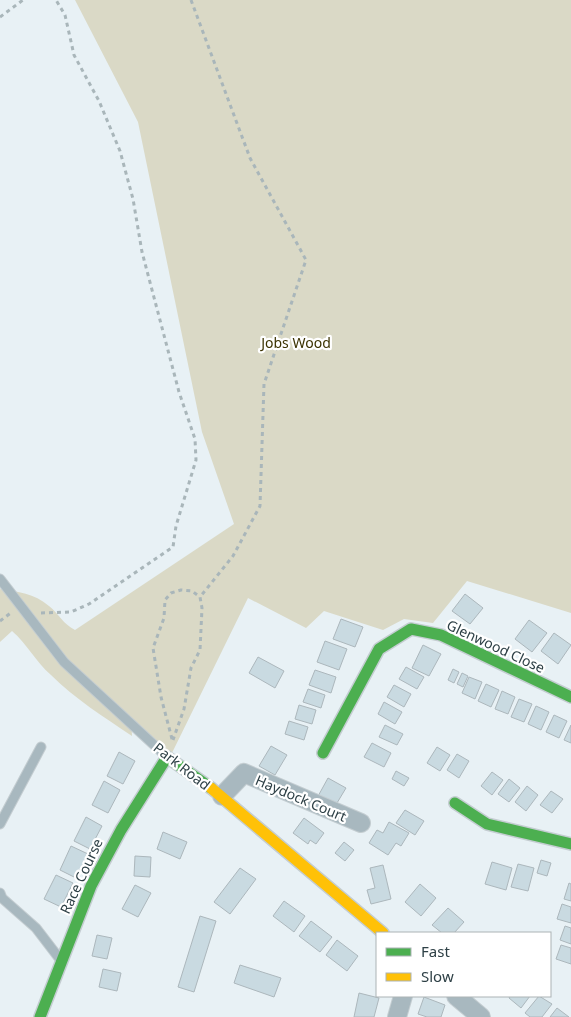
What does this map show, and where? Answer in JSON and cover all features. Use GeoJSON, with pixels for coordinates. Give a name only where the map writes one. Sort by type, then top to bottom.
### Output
{"type":"FeatureCollection","features":[{"type":"Feature","properties":{"kind":"street","name":"Glenwood Close"},"geometry":{"type":"LineString","coordinates":[[323,752],[379,649],[411,629],[441,635],[571,697]]}},
{"type":"Feature","properties":{"kind":"street","name":"Park Road"},"geometry":{"type":"LineString","coordinates":[[167,757],[222,796],[382,932]]}},
{"type":"Feature","properties":{"kind":"street","name":"Race Course"},"geometry":{"type":"LineString","coordinates":[[40,1017],[82,907],[107,854],[131,810],[167,757]]}},
{"type":"Feature","properties":{"kind":"street","name":"Haydock Court"},"geometry":{"type":"LineString","coordinates":[[222,796],[244,773],[360,823]]}},
{"type":"Feature","properties":{"kind":"street"},"geometry":{"type":"LineString","coordinates":[[455,803],[488,824],[571,844]]}},
{"type":"Feature","properties":{"kind":"street"},"geometry":{"type":"LineString","coordinates":[[397,1017],[403,997]]}},
{"type":"Feature","properties":{"kind":"street"},"geometry":{"type":"LineString","coordinates":[[457,997],[481,1017]]}},
{"type":"Feature","properties":{"kind":"lane","name":"Park Road"},"geometry":{"type":"LineString","coordinates":[[0,579],[64,662],[167,757]]}},
{"type":"Feature","properties":{"kind":"lane"},"geometry":{"type":"LineString","coordinates":[[0,824],[41,747]]}},
{"type":"Feature","properties":{"kind":"lane"},"geometry":{"type":"LineString","coordinates":[[0,893],[2,898],[36,928],[62,963]]}},
{"type":"Feature","properties":{"kind":"path"},"geometry":{"type":"LineString","coordinates":[[0,17],[23,0]]}},
{"type":"Feature","properties":{"kind":"path"},"geometry":{"type":"LineString","coordinates":[[26,613],[71,612],[89,604],[173,547],[176,526],[196,460],[195,440],[179,392],[142,252],[133,198],[120,151],[99,101],[74,55],[65,15],[56,0]]}},
{"type":"Feature","properties":{"kind":"path"},"geometry":{"type":"LineString","coordinates":[[192,0],[250,158],[306,260],[264,384],[260,506],[232,556],[200,598]]}},
{"type":"Feature","properties":{"kind":"path"},"geometry":{"type":"LineString","coordinates":[[167,757],[184,710],[191,668],[200,650],[202,608],[200,598],[192,591],[181,590],[171,593],[165,600],[164,618],[153,648],[161,697],[172,741]]}},
{"type":"Feature","properties":{"kind":"green space","name":"Jobs Wood"},"geometry":{"type":"Polygon","coordinates":[[[75,0],[571,0],[571,613],[467,581],[433,623],[404,619],[383,630],[324,611],[306,628],[248,598],[170,757],[131,718],[132,736],[70,692],[46,670],[12,631],[0,642],[0,589],[38,598],[75,630],[234,524],[202,432],[138,122],[75,0]]]}},
{"type":"Feature","properties":{"kind":"building"},"geometry":{"type":"Polygon","coordinates":[[[465,594],[483,608],[470,624],[452,611],[465,594]]]}},
{"type":"Feature","properties":{"kind":"building"},"geometry":{"type":"Polygon","coordinates":[[[341,619],[363,627],[355,647],[333,639],[341,619]]]}},
{"type":"Feature","properties":{"kind":"building"},"geometry":{"type":"Polygon","coordinates":[[[529,620],[547,633],[532,652],[515,639],[529,620]]]}},
{"type":"Feature","properties":{"kind":"building"},"geometry":{"type":"Polygon","coordinates":[[[554,633],[571,645],[558,664],[541,651],[554,633]]]}},
{"type":"Feature","properties":{"kind":"building"},"geometry":{"type":"Polygon","coordinates":[[[325,641],[347,649],[339,670],[317,662],[325,641]]]}},
{"type":"Feature","properties":{"kind":"building"},"geometry":{"type":"Polygon","coordinates":[[[423,645],[441,654],[429,676],[412,668],[423,645]]]}},
{"type":"Feature","properties":{"kind":"building"},"geometry":{"type":"Polygon","coordinates":[[[258,657],[284,671],[275,688],[249,673],[258,657]]]}},
{"type":"Feature","properties":{"kind":"building"},"geometry":{"type":"Polygon","coordinates":[[[406,667],[424,677],[417,689],[399,679],[406,667]]]}},
{"type":"Feature","properties":{"kind":"building"},"geometry":{"type":"Polygon","coordinates":[[[453,669],[459,672],[454,683],[448,680],[453,669]]]}},
{"type":"Feature","properties":{"kind":"building"},"geometry":{"type":"Polygon","coordinates":[[[315,670],[336,677],[331,693],[309,685],[315,670]]]}},
{"type":"Feature","properties":{"kind":"building"},"geometry":{"type":"Polygon","coordinates":[[[462,673],[468,676],[463,687],[457,684],[462,673]]]}},
{"type":"Feature","properties":{"kind":"building"},"geometry":{"type":"Polygon","coordinates":[[[469,677],[482,682],[475,699],[462,693],[469,677]]]}},
{"type":"Feature","properties":{"kind":"building"},"geometry":{"type":"Polygon","coordinates":[[[486,684],[499,690],[491,707],[478,701],[486,684]]]}},
{"type":"Feature","properties":{"kind":"building"},"geometry":{"type":"Polygon","coordinates":[[[394,685],[411,694],[404,707],[387,697],[394,685]]]}},
{"type":"Feature","properties":{"kind":"building"},"geometry":{"type":"Polygon","coordinates":[[[308,689],[325,695],[321,708],[303,702],[308,689]]]}},
{"type":"Feature","properties":{"kind":"building"},"geometry":{"type":"Polygon","coordinates":[[[502,691],[515,697],[508,714],[495,709],[502,691]]]}},
{"type":"Feature","properties":{"kind":"building"},"geometry":{"type":"Polygon","coordinates":[[[519,699],[532,704],[524,722],[511,717],[519,699]]]}},
{"type":"Feature","properties":{"kind":"building"},"geometry":{"type":"Polygon","coordinates":[[[384,702],[402,712],[395,724],[378,714],[384,702]]]}},
{"type":"Feature","properties":{"kind":"building"},"geometry":{"type":"Polygon","coordinates":[[[299,705],[316,710],[312,724],[295,719],[299,705]]]}},
{"type":"Feature","properties":{"kind":"building"},"geometry":{"type":"Polygon","coordinates":[[[536,706],[549,712],[541,730],[528,724],[536,706]]]}},
{"type":"Feature","properties":{"kind":"building"},"geometry":{"type":"Polygon","coordinates":[[[554,715],[567,721],[559,738],[546,732],[554,715]]]}},
{"type":"Feature","properties":{"kind":"building"},"geometry":{"type":"Polygon","coordinates":[[[289,721],[308,727],[304,740],[285,734],[289,721]]]}},
{"type":"Feature","properties":{"kind":"building"},"geometry":{"type":"Polygon","coordinates":[[[385,725],[403,734],[397,745],[379,737],[385,725]]]}},
{"type":"Feature","properties":{"kind":"building"},"geometry":{"type":"Polygon","coordinates":[[[571,725],[571,743],[564,740],[571,725]]]}},
{"type":"Feature","properties":{"kind":"building"},"geometry":{"type":"Polygon","coordinates":[[[372,743],[391,753],[384,767],[364,757],[372,743]]]}},
{"type":"Feature","properties":{"kind":"building"},"geometry":{"type":"Polygon","coordinates":[[[271,746],[287,755],[275,775],[259,766],[271,746]]]}},
{"type":"Feature","properties":{"kind":"building"},"geometry":{"type":"Polygon","coordinates":[[[437,747],[450,755],[440,771],[427,763],[437,747]]]}},
{"type":"Feature","properties":{"kind":"building"},"geometry":{"type":"Polygon","coordinates":[[[119,752],[135,761],[123,784],[107,776],[119,752]]]}},
{"type":"Feature","properties":{"kind":"building"},"geometry":{"type":"Polygon","coordinates":[[[457,754],[469,761],[459,778],[447,770],[457,754]]]}},
{"type":"Feature","properties":{"kind":"building"},"geometry":{"type":"Polygon","coordinates":[[[396,771],[409,778],[404,786],[392,779],[396,771]]]}},
{"type":"Feature","properties":{"kind":"building"},"geometry":{"type":"Polygon","coordinates":[[[492,772],[503,780],[492,795],[481,786],[492,772]]]}},
{"type":"Feature","properties":{"kind":"building"},"geometry":{"type":"Polygon","coordinates":[[[328,778],[346,788],[334,808],[317,798],[328,778]]]}},
{"type":"Feature","properties":{"kind":"building"},"geometry":{"type":"Polygon","coordinates":[[[509,779],[520,788],[509,802],[498,794],[509,779]]]}},
{"type":"Feature","properties":{"kind":"building"},"geometry":{"type":"Polygon","coordinates":[[[104,781],[120,790],[108,813],[92,805],[104,781]]]}},
{"type":"Feature","properties":{"kind":"building"},"geometry":{"type":"Polygon","coordinates":[[[527,786],[538,795],[526,811],[515,802],[527,786]]]}},
{"type":"Feature","properties":{"kind":"building"},"geometry":{"type":"Polygon","coordinates":[[[551,791],[563,799],[552,813],[540,805],[551,791]]]}},
{"type":"Feature","properties":{"kind":"building"},"geometry":{"type":"Polygon","coordinates":[[[405,810],[424,821],[415,835],[396,823],[405,810]]]}},
{"type":"Feature","properties":{"kind":"building"},"geometry":{"type":"Polygon","coordinates":[[[86,817],[102,826],[90,849],[74,841],[86,817]]]}},
{"type":"Feature","properties":{"kind":"building"},"geometry":{"type":"Polygon","coordinates":[[[304,818],[324,833],[316,844],[310,840],[308,844],[293,833],[304,818]]]}},
{"type":"Feature","properties":{"kind":"building"},"geometry":{"type":"Polygon","coordinates":[[[389,822],[409,833],[401,846],[396,843],[388,855],[369,843],[377,830],[383,833],[389,822]]]}},
{"type":"Feature","properties":{"kind":"building"},"geometry":{"type":"Polygon","coordinates":[[[163,832],[187,842],[180,859],[157,849],[163,832]]]}},
{"type":"Feature","properties":{"kind":"building"},"geometry":{"type":"Polygon","coordinates":[[[344,842],[354,850],[345,861],[335,853],[344,842]]]}},
{"type":"Feature","properties":{"kind":"building"},"geometry":{"type":"Polygon","coordinates":[[[71,846],[88,854],[76,878],[60,870],[71,846]]]}},
{"type":"Feature","properties":{"kind":"building"},"geometry":{"type":"Polygon","coordinates":[[[135,856],[151,857],[150,877],[134,876],[135,856]]]}},
{"type":"Feature","properties":{"kind":"building"},"geometry":{"type":"Polygon","coordinates":[[[541,860],[551,863],[547,876],[537,873],[541,860]]]}},
{"type":"Feature","properties":{"kind":"building"},"geometry":{"type":"Polygon","coordinates":[[[492,862],[512,868],[506,890],[485,884],[492,862]]]}},
{"type":"Feature","properties":{"kind":"building"},"geometry":{"type":"Polygon","coordinates":[[[518,864],[534,868],[528,891],[511,887],[518,864]]]}},
{"type":"Feature","properties":{"kind":"building"},"geometry":{"type":"Polygon","coordinates":[[[383,865],[391,899],[371,904],[367,890],[375,888],[370,868],[383,865]]]}},
{"type":"Feature","properties":{"kind":"building"},"geometry":{"type":"Polygon","coordinates":[[[240,868],[256,879],[230,914],[214,902],[240,868]]]}},
{"type":"Feature","properties":{"kind":"building"},"geometry":{"type":"Polygon","coordinates":[[[56,875],[73,883],[61,907],[44,899],[56,875]]]}},
{"type":"Feature","properties":{"kind":"building"},"geometry":{"type":"Polygon","coordinates":[[[569,883],[571,884],[571,901],[564,899],[569,883]]]}},
{"type":"Feature","properties":{"kind":"building"},"geometry":{"type":"Polygon","coordinates":[[[420,884],[436,898],[421,916],[405,902],[420,884]]]}},
{"type":"Feature","properties":{"kind":"building"},"geometry":{"type":"Polygon","coordinates":[[[135,885],[151,893],[138,917],[122,909],[135,885]]]}},
{"type":"Feature","properties":{"kind":"building"},"geometry":{"type":"Polygon","coordinates":[[[284,901],[305,916],[294,932],[273,916],[284,901]]]}},
{"type":"Feature","properties":{"kind":"building"},"geometry":{"type":"Polygon","coordinates":[[[562,904],[571,907],[571,923],[557,919],[562,904]]]}},
{"type":"Feature","properties":{"kind":"building"},"geometry":{"type":"Polygon","coordinates":[[[448,908],[464,922],[455,932],[441,932],[432,925],[448,908]]]}},
{"type":"Feature","properties":{"kind":"building"},"geometry":{"type":"Polygon","coordinates":[[[200,916],[216,921],[194,992],[178,987],[200,916]]]}},
{"type":"Feature","properties":{"kind":"building"},"geometry":{"type":"Polygon","coordinates":[[[311,921],[332,937],[320,952],[299,936],[311,921]]]}},
{"type":"Feature","properties":{"kind":"building"},"geometry":{"type":"Polygon","coordinates":[[[565,926],[571,928],[571,944],[560,940],[565,926]]]}},
{"type":"Feature","properties":{"kind":"building"},"geometry":{"type":"Polygon","coordinates":[[[97,935],[112,938],[107,959],[92,956],[97,935]]]}},
{"type":"Feature","properties":{"kind":"building"},"geometry":{"type":"Polygon","coordinates":[[[337,940],[358,956],[347,971],[326,955],[337,940]]]}},
{"type":"Feature","properties":{"kind":"building"},"geometry":{"type":"Polygon","coordinates":[[[561,945],[571,948],[571,964],[556,959],[561,945]]]}},
{"type":"Feature","properties":{"kind":"building"},"geometry":{"type":"Polygon","coordinates":[[[240,965],[281,978],[274,997],[234,983],[240,965]]]}},
{"type":"Feature","properties":{"kind":"building"},"geometry":{"type":"Polygon","coordinates":[[[103,969],[121,973],[117,991],[99,987],[103,969]]]}},
{"type":"Feature","properties":{"kind":"building"},"geometry":{"type":"Polygon","coordinates":[[[359,993],[379,998],[374,1017],[354,1017],[359,993]]]}},
{"type":"Feature","properties":{"kind":"building"},"geometry":{"type":"Polygon","coordinates":[[[424,997],[445,1005],[441,1017],[427,1017],[418,1014],[424,997]]]}},
{"type":"Feature","properties":{"kind":"building"},"geometry":{"type":"Polygon","coordinates":[[[510,997],[529,997],[521,1008],[510,997]]]}},
{"type":"Feature","properties":{"kind":"building"},"geometry":{"type":"Polygon","coordinates":[[[538,997],[552,1004],[542,1017],[530,1017],[525,1013],[538,997]]]}},
{"type":"Feature","properties":{"kind":"building"},"geometry":{"type":"Polygon","coordinates":[[[557,1008],[569,1017],[550,1017],[557,1008]]]}},
{"type":"Feature","properties":{"kind":"traffic: fast"},"geometry":{"type":"LineString","coordinates":[[323,753],[379,649],[411,629],[441,635],[571,697]]}},
{"type":"Feature","properties":{"kind":"traffic: fast"},"geometry":{"type":"LineString","coordinates":[[40,1017],[91,886],[121,830],[167,757],[211,788]]}},
{"type":"Feature","properties":{"kind":"traffic: fast"},"geometry":{"type":"LineString","coordinates":[[455,803],[487,824],[571,844]]}},
{"type":"Feature","properties":{"kind":"traffic: slow"},"geometry":{"type":"LineString","coordinates":[[211,788],[382,932]]}}]}
